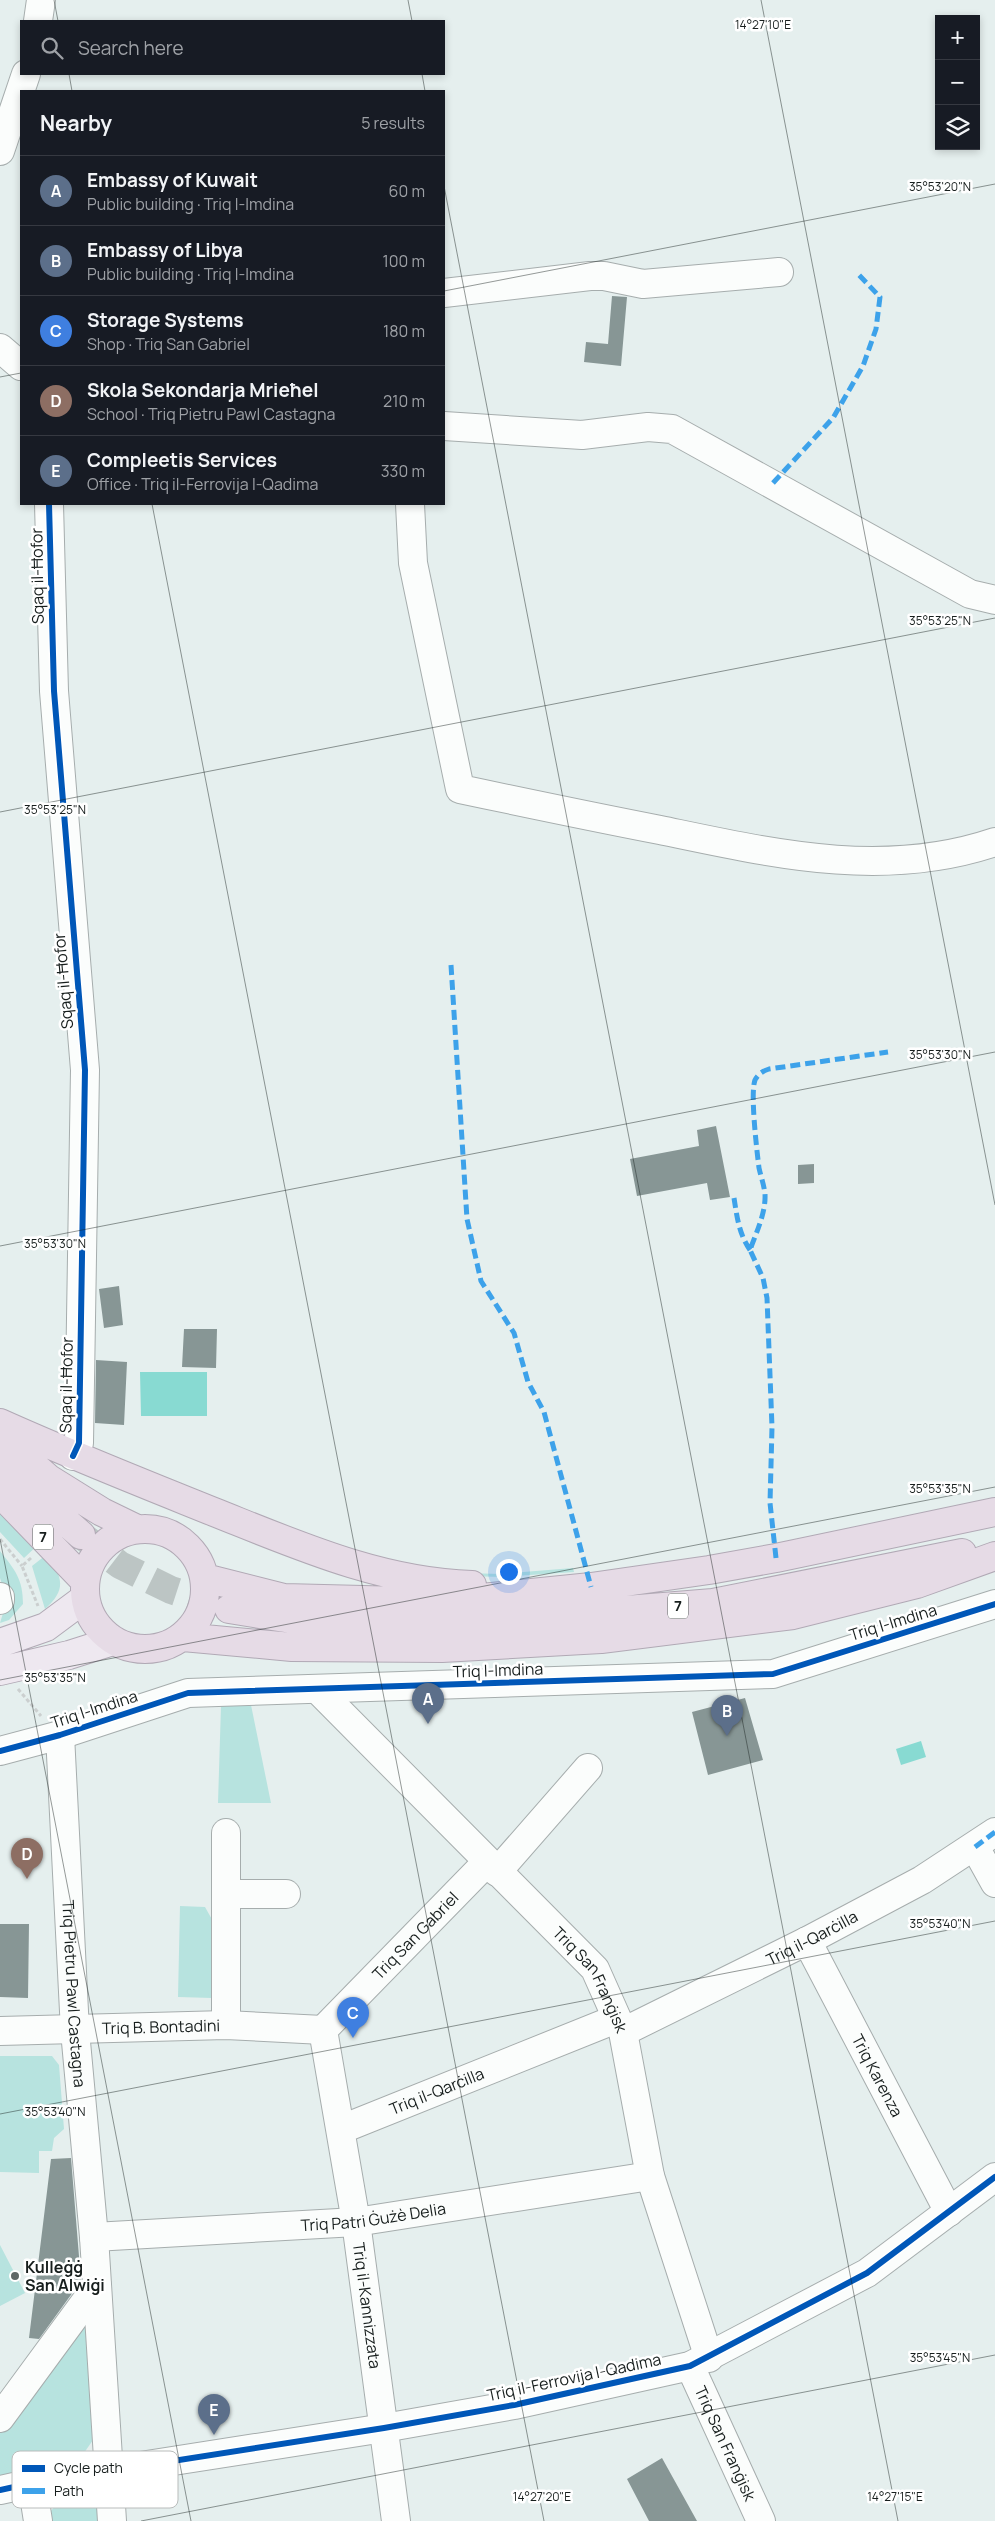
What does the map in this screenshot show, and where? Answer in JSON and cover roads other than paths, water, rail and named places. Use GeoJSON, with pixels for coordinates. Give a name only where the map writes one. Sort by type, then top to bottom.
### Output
{"type":"FeatureCollection","features":[{"type":"Feature","properties":{"kind":"highway"},"geometry":{"type":"LineString","coordinates":[[0,1423],[73,1456],[294,1544],[357,1566],[420,1579],[463,1584],[582,1588]]}},
{"type":"Feature","properties":{"kind":"highway"},"geometry":{"type":"LineString","coordinates":[[0,1436],[49,1479],[102,1512],[137,1529]]}},
{"type":"Feature","properties":{"kind":"highway","name":"7"},"geometry":{"type":"LineString","coordinates":[[0,1464],[81,1535]]}},
{"type":"Feature","properties":{"kind":"highway","name":"7"},"geometry":{"type":"LineString","coordinates":[[0,1493],[50,1544],[85,1590]]}},
{"type":"Feature","properties":{"kind":"highway","name":"7"},"geometry":{"type":"LineString","coordinates":[[582,1588],[776,1558],[995,1512]]}},
{"type":"Feature","properties":{"kind":"highway"},"geometry":{"type":"LineString","coordinates":[[85,1590],[89,1566],[97,1552],[108,1541],[122,1533],[137,1529],[153,1529],[168,1532],[192,1550],[200,1563],[205,1578],[205,1600],[200,1614],[197,1620],[178,1640]]}},
{"type":"Feature","properties":{"kind":"highway","name":"7"},"geometry":{"type":"LineString","coordinates":[[229,1609],[298,1620],[406,1623],[500,1620],[694,1605],[723,1601],[995,1547]]}},
{"type":"Feature","properties":{"kind":"highway","name":"Triq l-Imdina"},"geometry":{"type":"LineString","coordinates":[[85,1590],[90,1614],[100,1629],[113,1641],[127,1647],[142,1650],[158,1648],[178,1640],[292,1647],[442,1648],[601,1639],[793,1615],[917,1584],[995,1556]]}},
{"type":"Feature","properties":{"kind":"highway"},"geometry":{"type":"LineString","coordinates":[[205,1578],[245,1587],[265,1595],[308,1599],[462,1600],[582,1588]]}},
{"type":"Feature","properties":{"kind":"main road"},"geometry":{"type":"LineString","coordinates":[[0,1643],[46,1626],[85,1590]]}},
{"type":"Feature","properties":{"kind":"main road"},"geometry":{"type":"LineString","coordinates":[[0,1671],[69,1655],[113,1641]]}},
{"type":"Feature","properties":{"kind":"street"},"geometry":{"type":"LineString","coordinates":[[38,20],[41,0]]}},
{"type":"Feature","properties":{"kind":"street"},"geometry":{"type":"LineString","coordinates":[[21,90],[26,75]]}},
{"type":"Feature","properties":{"kind":"street"},"geometry":{"type":"LineString","coordinates":[[0,150],[20,92]]}},
{"type":"Feature","properties":{"kind":"street"},"geometry":{"type":"LineString","coordinates":[[445,293],[590,276],[604,276],[643,284],[780,272]]}},
{"type":"Feature","properties":{"kind":"street"},"geometry":{"type":"LineString","coordinates":[[0,348],[20,365]]}},
{"type":"Feature","properties":{"kind":"street"},"geometry":{"type":"LineString","coordinates":[[445,426],[582,435],[648,427],[672,429],[970,594],[995,600]]}},
{"type":"Feature","properties":{"kind":"street","name":"Sqaq il-Ħofor"},"geometry":{"type":"LineString","coordinates":[[49,505],[54,691],[85,1070],[79,1443],[73,1456]]}},
{"type":"Feature","properties":{"kind":"street"},"geometry":{"type":"LineString","coordinates":[[410,505],[413,563],[460,789],[727,844],[830,860],[866,863],[904,860],[978,848],[995,842]]}},
{"type":"Feature","properties":{"kind":"street","name":"Triq l-Imdina"},"geometry":{"type":"LineString","coordinates":[[0,1751],[60,1735],[188,1693],[773,1674],[995,1604]]}},
{"type":"Feature","properties":{"kind":"street","name":"Triq San Franġisk"},"geometry":{"type":"LineString","coordinates":[[317,1690],[595,1969],[620,2026],[650,2176],[699,2362],[760,2521]]}},
{"type":"Feature","properties":{"kind":"street","name":"Triq Pietru Pawl Castagna"},"geometry":{"type":"LineString","coordinates":[[60,1735],[76,2031],[94,2237],[107,2451]]}},
{"type":"Feature","properties":{"kind":"street","name":"Triq San Gabriel"},"geometry":{"type":"LineString","coordinates":[[323,2030],[492,1867],[588,1768]]}},
{"type":"Feature","properties":{"kind":"street"},"geometry":{"type":"LineString","coordinates":[[226,1833],[226,2025]]}},
{"type":"Feature","properties":{"kind":"street"},"geometry":{"type":"LineString","coordinates":[[985,1840],[995,1884]]}},
{"type":"Feature","properties":{"kind":"street","name":"Triq il-Qarċilla"},"geometry":{"type":"LineString","coordinates":[[342,2129],[620,2026],[808,1941],[922,1880],[985,1840]]}},
{"type":"Feature","properties":{"kind":"street"},"geometry":{"type":"LineString","coordinates":[[226,1894],[286,1894]]}},
{"type":"Feature","properties":{"kind":"street","name":"Triq Karenza"},"geometry":{"type":"LineString","coordinates":[[808,1941],[949,2212]]}},
{"type":"Feature","properties":{"kind":"street","name":"Triq B. Bontadini"},"geometry":{"type":"LineString","coordinates":[[0,2032],[226,2025],[323,2030]]}},
{"type":"Feature","properties":{"kind":"street","name":"Triq il-Kannizzata"},"geometry":{"type":"LineString","coordinates":[[323,2030],[342,2129],[356,2222],[396,2521]]}},
{"type":"Feature","properties":{"kind":"street","name":"Triq Patri Ġużè Delia"},"geometry":{"type":"LineString","coordinates":[[94,2237],[356,2222],[650,2176]]}},
{"type":"Feature","properties":{"kind":"street","name":"Triq il-Ferrovija l-Qadima"},"geometry":{"type":"LineString","coordinates":[[178,2460],[384,2428],[514,2404],[699,2362],[867,2272],[995,2177]]}},
{"type":"Feature","properties":{"kind":"street"},"geometry":{"type":"LineString","coordinates":[[0,2418],[97,2286]]}},
{"type":"Feature","properties":{"kind":"street"},"geometry":{"type":"LineString","coordinates":[[36,2508],[38,2521]]}},
{"type":"Feature","properties":{"kind":"street","name":"Triq Pietru Pawl Castagna"},"geometry":{"type":"LineString","coordinates":[[111,2508],[112,2521]]}},
{"type":"Feature","properties":{"kind":"water"},"geometry":{"type":"Polygon","coordinates":[[[140,1372],[207,1372],[207,1416],[141,1416],[140,1372]]]}},
{"type":"Feature","properties":{"kind":"water"},"geometry":{"type":"Polygon","coordinates":[[[921,1741],[926,1757],[901,1765],[896,1749],[921,1741]]]}},
{"type":"Feature","properties":{"kind":"tunnel"},"geometry":{"type":"LineString","coordinates":[[81,1535],[120,1565],[171,1590],[229,1609]]}},
{"type":"Feature","properties":{"kind":"place","name":"Embassy of Kuwait"},"geometry":{"type":"Point","coordinates":[428,1724]}},
{"type":"Feature","properties":{"kind":"place","name":"Embassy of Libya"},"geometry":{"type":"Point","coordinates":[727,1736]}},
{"type":"Feature","properties":{"kind":"place","name":"Skola Sekondarja Mrieħel"},"geometry":{"type":"Point","coordinates":[27,1879]}},
{"type":"Feature","properties":{"kind":"place","name":"Storage Systems"},"geometry":{"type":"Point","coordinates":[353,2038]}},
{"type":"Feature","properties":{"kind":"place","name":"Kulleġġ San Alwiġi"},"geometry":{"type":"Point","coordinates":[15,2276]}},
{"type":"Feature","properties":{"kind":"place","name":"Compleetis Services"},"geometry":{"type":"Point","coordinates":[214,2435]}}]}
